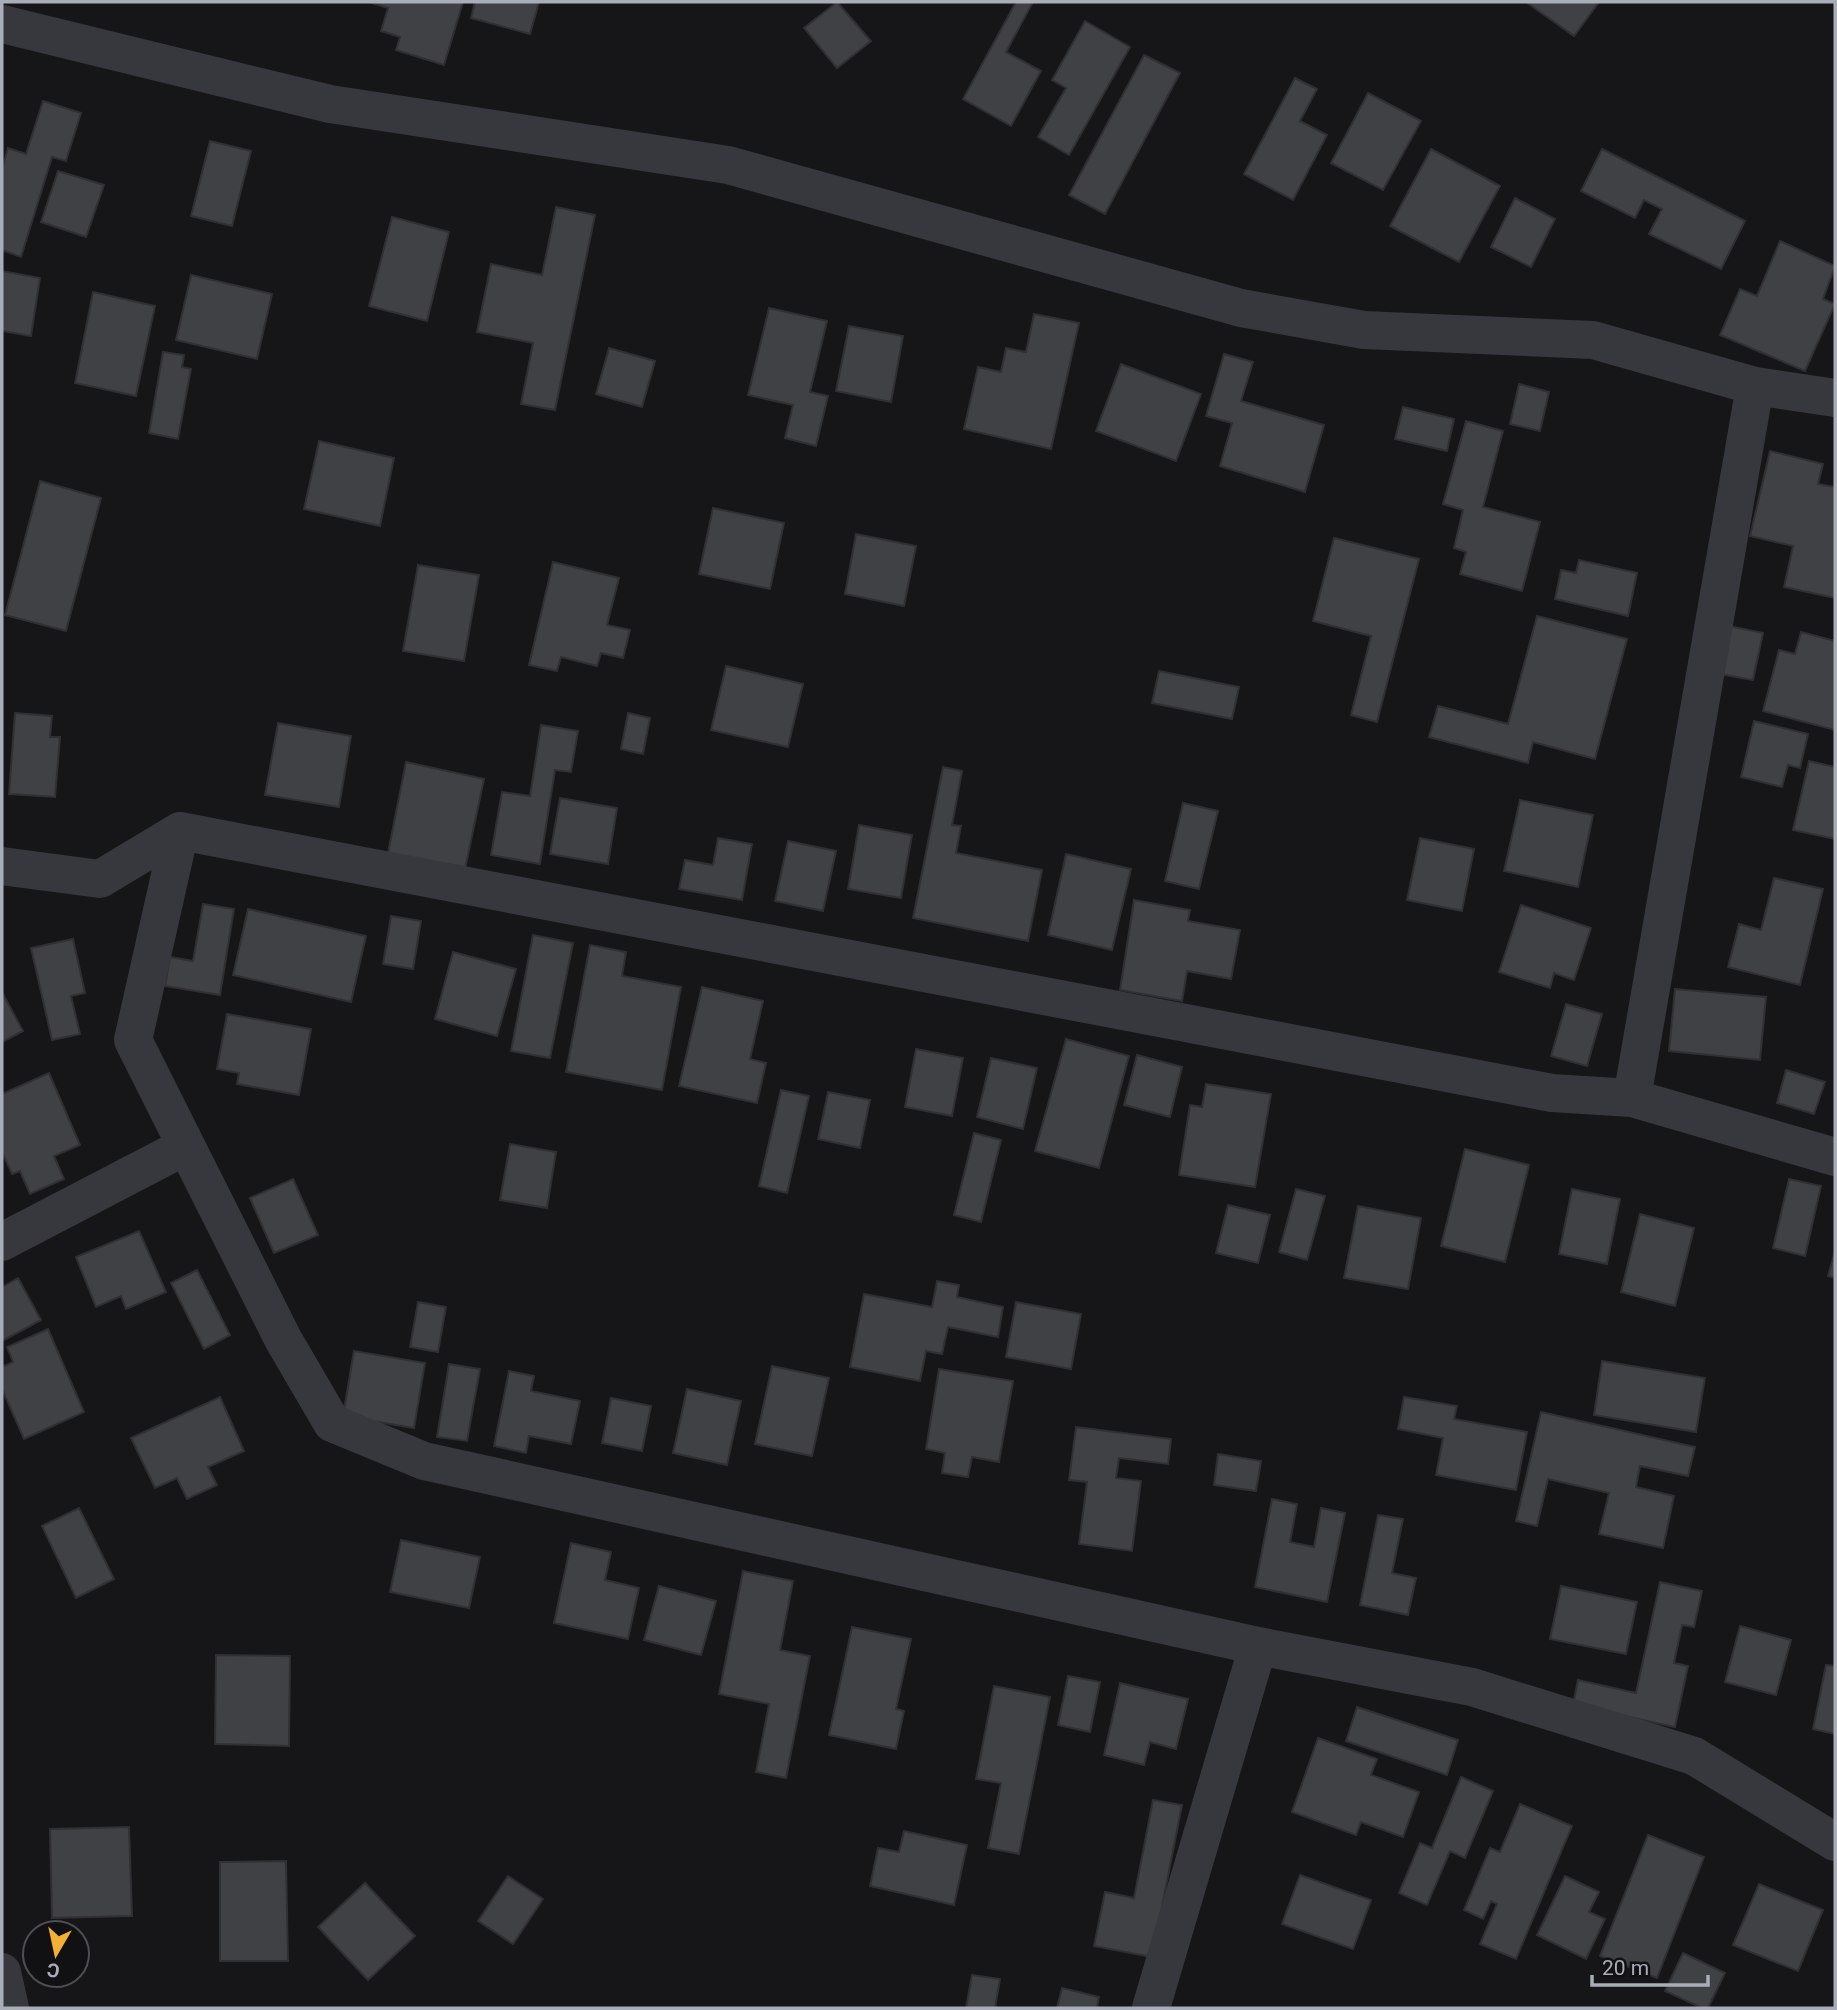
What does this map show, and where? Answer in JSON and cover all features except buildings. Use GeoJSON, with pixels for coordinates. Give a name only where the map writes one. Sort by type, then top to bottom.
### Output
{"type":"FeatureCollection","features":[{"type":"Feature","properties":{"kind":"street"},"geometry":{"type":"LineString","coordinates":[[2,24],[330,104],[728,165],[1241,308],[1364,330],[1593,340],[1755,386],[1835,398]]}},
{"type":"Feature","properties":{"kind":"street"},"geometry":{"type":"LineString","coordinates":[[1632,1098],[1755,386]]}},
{"type":"Feature","properties":{"kind":"street"},"geometry":{"type":"LineString","coordinates":[[180,831],[133,1040],[283,1339],[332,1423],[424,1461],[1258,1646],[1472,1688],[1694,1756],[1835,1842]]}},
{"type":"Feature","properties":{"kind":"street"},"geometry":{"type":"LineString","coordinates":[[2,866],[100,879],[180,831],[1552,1093],[1632,1098],[1835,1157]]}},
{"type":"Feature","properties":{"kind":"street"},"geometry":{"type":"LineString","coordinates":[[2,1242],[186,1146]]}},
{"type":"Feature","properties":{"kind":"street"},"geometry":{"type":"LineString","coordinates":[[1151,2008],[1258,1646]]}},
{"type":"Feature","properties":{"kind":"street"},"geometry":{"type":"LineString","coordinates":[[2,1972],[10,2008]]}}]}
